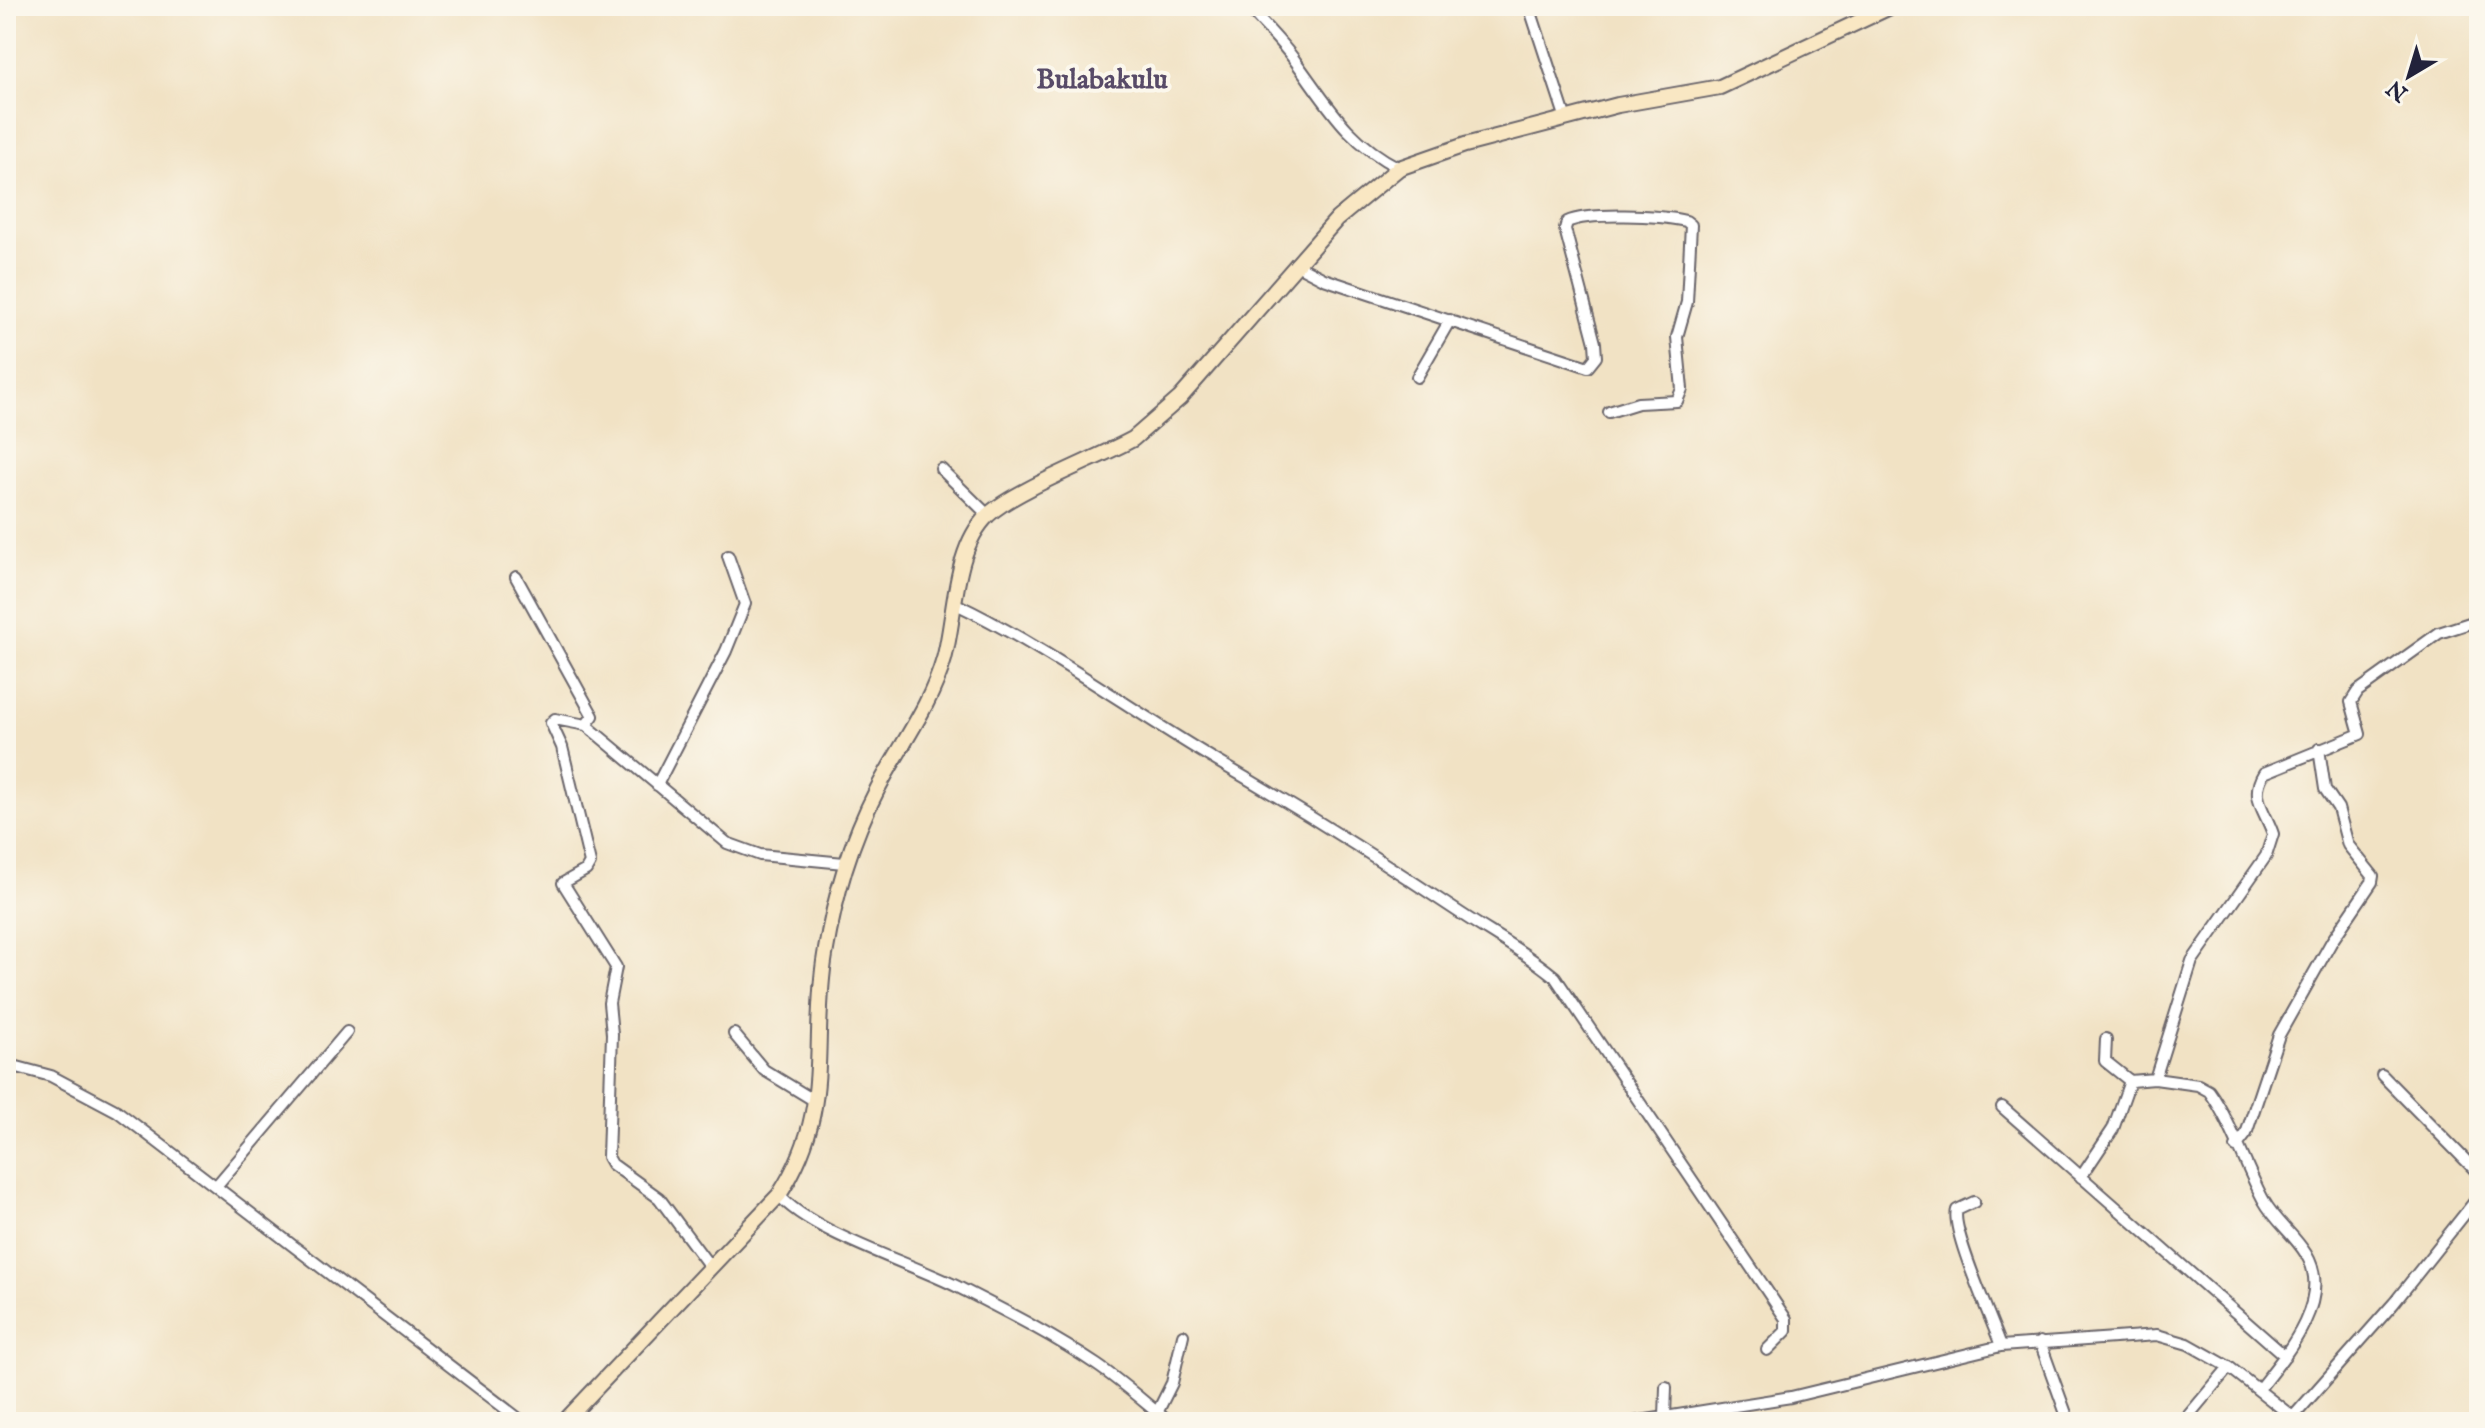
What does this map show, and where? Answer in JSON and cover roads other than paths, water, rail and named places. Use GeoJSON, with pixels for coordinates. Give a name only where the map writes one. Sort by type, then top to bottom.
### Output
{"type":"FeatureCollection","features":[{"type":"Feature","properties":{"kind":"street"},"geometry":{"type":"LineString","coordinates":[[1247,6],[1294,59],[1352,136],[1372,154],[1399,168]]}},
{"type":"Feature","properties":{"kind":"street"},"geometry":{"type":"LineString","coordinates":[[1529,6],[1566,119]]}},
{"type":"Feature","properties":{"kind":"street"},"geometry":{"type":"LineString","coordinates":[[564,1422],[779,1195],[802,1156],[820,1081],[822,980],[844,863],[868,809],[935,684],[966,555],[988,515],[1133,439],[1154,423],[1204,373],[1337,219],[1399,168],[1465,145],[1618,105],[1720,87],[1789,58],[1892,6]]}},
{"type":"Feature","properties":{"kind":"street"},"geometry":{"type":"LineString","coordinates":[[1295,264],[1324,279],[1588,367],[1596,357],[1595,343],[1565,229],[1567,222],[1577,217],[1611,216],[1686,221],[1691,225],[1687,302],[1677,337],[1682,389],[1677,401],[1638,403],[1609,412]]}},
{"type":"Feature","properties":{"kind":"street"},"geometry":{"type":"LineString","coordinates":[[1417,377],[1450,320]]}},
{"type":"Feature","properties":{"kind":"street"},"geometry":{"type":"LineString","coordinates":[[941,469],[988,515]]}},
{"type":"Feature","properties":{"kind":"street"},"geometry":{"type":"LineString","coordinates":[[657,785],[726,651],[745,604],[728,556]]}},
{"type":"Feature","properties":{"kind":"street"},"geometry":{"type":"LineString","coordinates":[[516,577],[593,716],[586,725]]}},
{"type":"Feature","properties":{"kind":"street"},"geometry":{"type":"LineString","coordinates":[[956,604],[1013,631],[1214,759],[1288,800],[1459,912],[1520,947],[1555,977],[1612,1057],[1689,1179],[1786,1319],[1786,1331],[1767,1350]]}},
{"type":"Feature","properties":{"kind":"street"},"geometry":{"type":"LineString","coordinates":[[2155,1079],[2192,961],[2266,856],[2273,834],[2255,797],[2256,784],[2264,773],[2360,734],[2351,702],[2358,691],[2439,633],[2479,620]]}},
{"type":"Feature","properties":{"kind":"street"},"geometry":{"type":"LineString","coordinates":[[711,1268],[659,1198],[612,1164],[608,1157],[612,1034],[609,1003],[616,967],[563,883],[586,870],[590,863],[562,747],[551,720],[586,725],[705,827],[744,851],[844,863]]}},
{"type":"Feature","properties":{"kind":"street"},"geometry":{"type":"LineString","coordinates":[[2236,1147],[2246,1134],[2279,1035],[2332,941],[2372,882],[2373,876],[2348,845],[2338,808],[2325,789],[2319,749]]}},
{"type":"Feature","properties":{"kind":"street"},"geometry":{"type":"LineString","coordinates":[[217,1185],[347,1032]]}},
{"type":"Feature","properties":{"kind":"street"},"geometry":{"type":"LineString","coordinates":[[734,1034],[764,1070],[815,1101]]}},
{"type":"Feature","properties":{"kind":"street"},"geometry":{"type":"LineString","coordinates":[[2106,1039],[2105,1061],[2130,1081],[2155,1079],[2198,1085],[2209,1091],[2266,1204],[2312,1265],[2313,1298],[2285,1356],[2259,1389]]}},
{"type":"Feature","properties":{"kind":"street"},"geometry":{"type":"LineString","coordinates":[[6,1064],[51,1076],[92,1096],[217,1185],[523,1422]]}},
{"type":"Feature","properties":{"kind":"street"},"geometry":{"type":"LineString","coordinates":[[2382,1075],[2479,1174]]}},
{"type":"Feature","properties":{"kind":"street"},"geometry":{"type":"LineString","coordinates":[[2081,1177],[2113,1129],[2130,1081]]}},
{"type":"Feature","properties":{"kind":"street"},"geometry":{"type":"LineString","coordinates":[[2002,1107],[2285,1356]]}},
{"type":"Feature","properties":{"kind":"street"},"geometry":{"type":"LineString","coordinates":[[779,1195],[787,1205],[822,1224],[925,1271],[1058,1340],[1100,1367],[1169,1422]]}},
{"type":"Feature","properties":{"kind":"street"},"geometry":{"type":"LineString","coordinates":[[1634,1422],[1791,1397],[2001,1346],[2157,1335],[2188,1344],[2229,1367],[2296,1419],[2479,1196]]}},
{"type":"Feature","properties":{"kind":"street"},"geometry":{"type":"LineString","coordinates":[[1974,1202],[1957,1210],[1956,1219],[1962,1248],[1983,1293],[2001,1346]]}},
{"type":"Feature","properties":{"kind":"street"},"geometry":{"type":"LineString","coordinates":[[1157,1413],[1172,1383],[1183,1335]]}},
{"type":"Feature","properties":{"kind":"street"},"geometry":{"type":"LineString","coordinates":[[2040,1342],[2069,1422]]}},
{"type":"Feature","properties":{"kind":"street"},"geometry":{"type":"LineString","coordinates":[[2183,1422],[2229,1367]]}},
{"type":"Feature","properties":{"kind":"street"},"geometry":{"type":"LineString","coordinates":[[1665,1417],[1666,1387]]}},
{"type":"Feature","properties":{"kind":"street"},"geometry":{"type":"LineString","coordinates":[[1716,1422],[1721,1410]]}},
{"type":"Feature","properties":{"kind":"street"},"geometry":{"type":"LineString","coordinates":[[1721,1410],[1731,1422]]}},
{"type":"Feature","properties":{"kind":"district","name":"Bulabakulu"},"geometry":{"type":"Point","coordinates":[1102,78]}}]}
